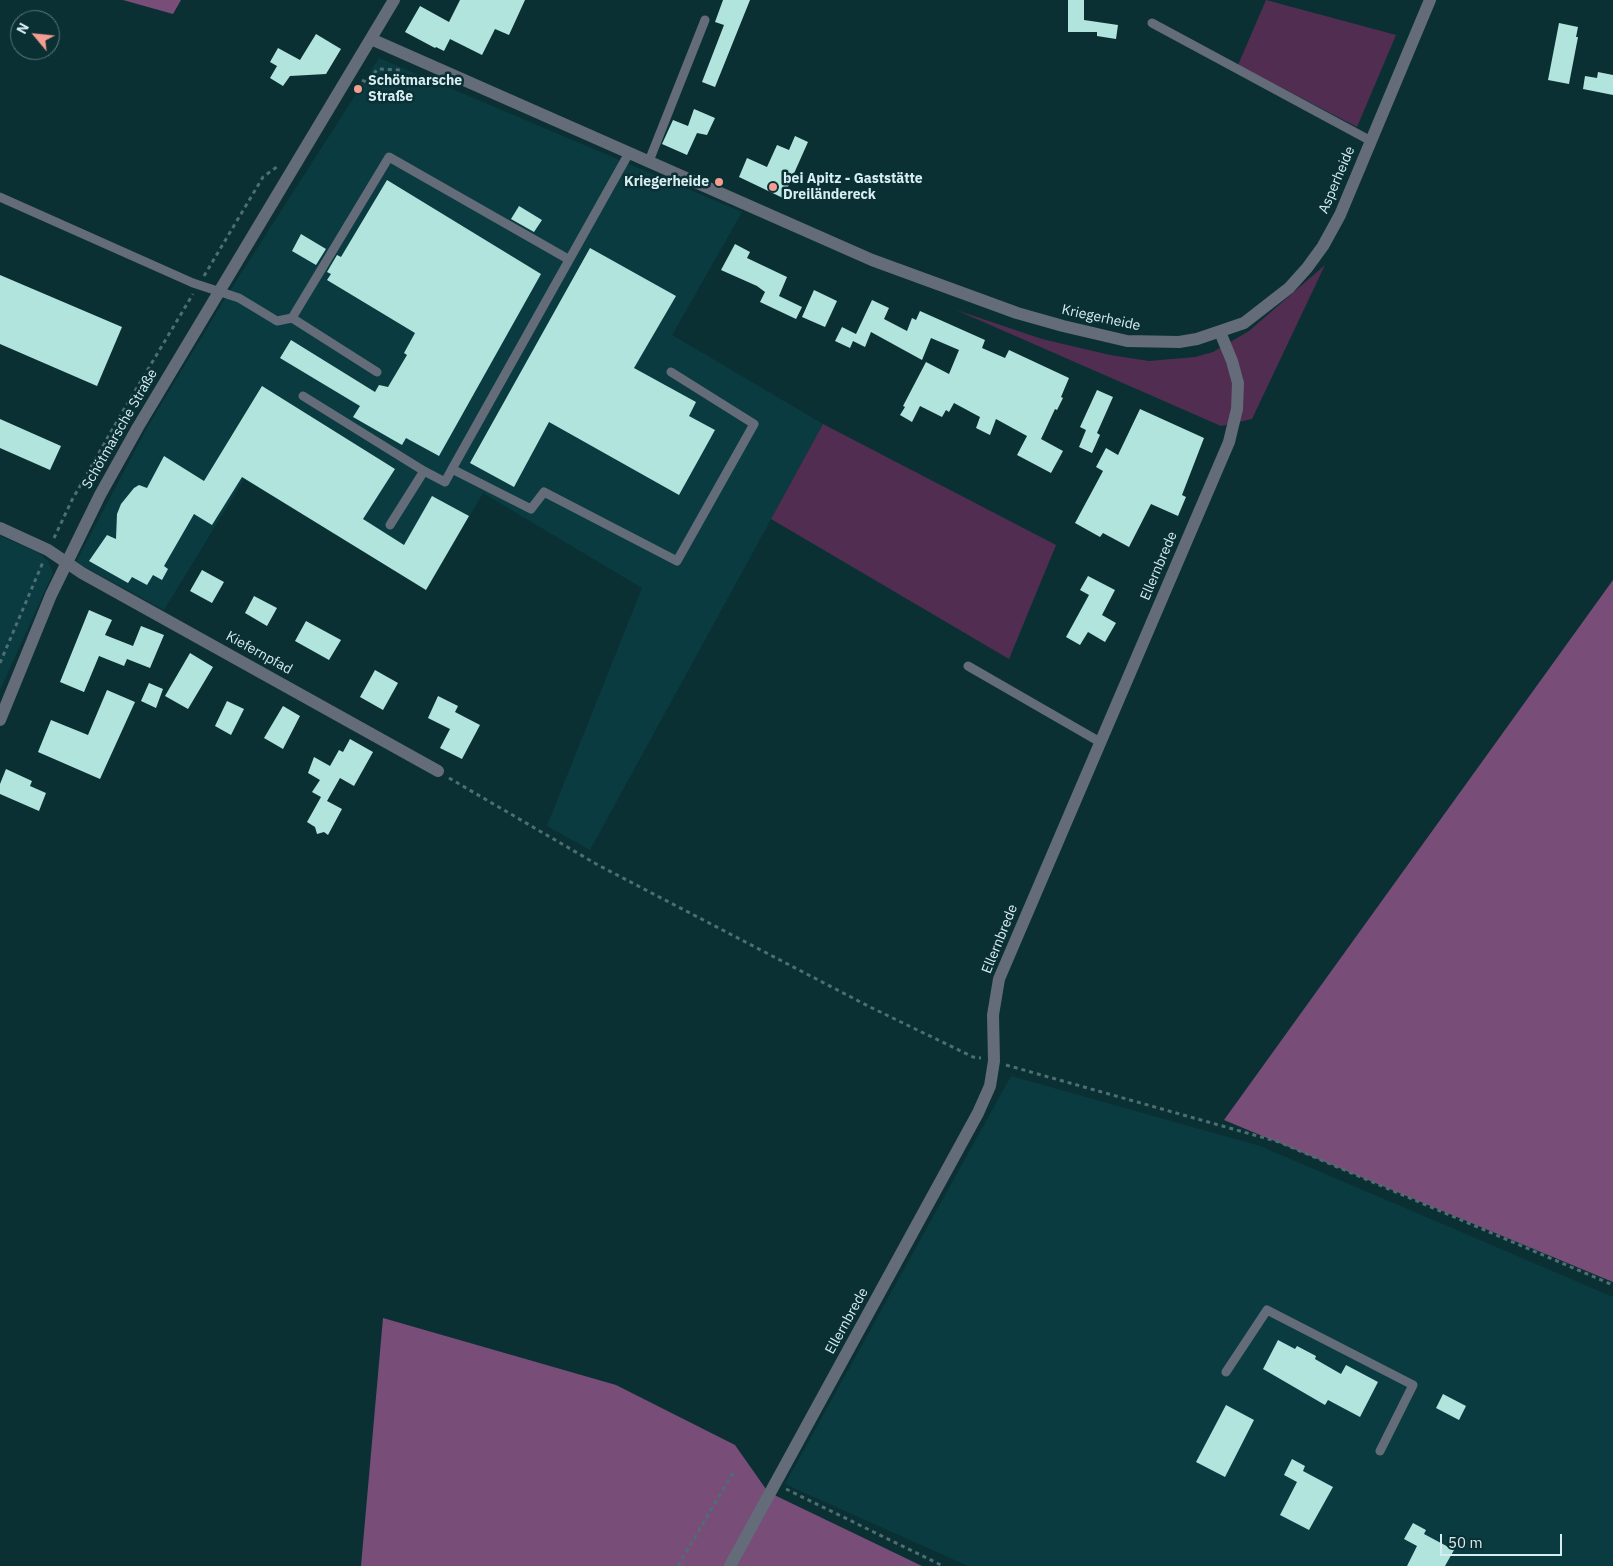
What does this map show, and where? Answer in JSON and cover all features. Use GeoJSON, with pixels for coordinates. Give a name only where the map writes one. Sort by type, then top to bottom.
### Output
{"type":"FeatureCollection","features":[{"type":"Feature","properties":{"kind":"street","name":"Schötmarsche Straße"},"geometry":{"type":"LineString","coordinates":[[0,720],[67,562],[114,469],[394,0]]}},
{"type":"Feature","properties":{"kind":"street","name":"Asperheide"},"geometry":{"type":"LineString","coordinates":[[1220,332],[1244,322],[1267,307],[1289,288],[1323,246],[1340,215],[1430,0]]}},
{"type":"Feature","properties":{"kind":"street","name":"Kriegerheide"},"geometry":{"type":"LineString","coordinates":[[371,39],[872,260],[1017,313],[1104,337],[1127,341],[1179,342],[1220,332]]}},
{"type":"Feature","properties":{"kind":"street","name":"Ellernbrede"},"geometry":{"type":"LineString","coordinates":[[730,1566],[978,1113],[990,1086],[994,1061],[993,1015],[999,979],[1229,442],[1237,409],[1238,384],[1220,332]]}},
{"type":"Feature","properties":{"kind":"street","name":"Kiefernpfad"},"geometry":{"type":"LineString","coordinates":[[0,528],[48,550],[82,573],[438,771]]}},
{"type":"Feature","properties":{"kind":"lane"},"geometry":{"type":"LineString","coordinates":[[649,161],[705,20]]}},
{"type":"Feature","properties":{"kind":"lane"},"geometry":{"type":"LineString","coordinates":[[1152,23],[1370,141]]}},
{"type":"Feature","properties":{"kind":"lane"},"geometry":{"type":"LineString","coordinates":[[303,396],[445,482],[629,153]]}},
{"type":"Feature","properties":{"kind":"lane"},"geometry":{"type":"LineString","coordinates":[[292,318],[389,157],[568,259]]}},
{"type":"Feature","properties":{"kind":"lane"},"geometry":{"type":"LineString","coordinates":[[0,198],[218,293],[239,298],[277,321],[292,318],[377,372]]}},
{"type":"Feature","properties":{"kind":"lane"},"geometry":{"type":"LineString","coordinates":[[452,468],[531,509],[544,492],[677,561],[754,424],[671,372]]}},
{"type":"Feature","properties":{"kind":"lane"},"geometry":{"type":"LineString","coordinates":[[390,525],[424,471]]}},
{"type":"Feature","properties":{"kind":"lane"},"geometry":{"type":"LineString","coordinates":[[968,666],[1100,742]]}},
{"type":"Feature","properties":{"kind":"lane"},"geometry":{"type":"LineString","coordinates":[[1226,1372],[1267,1310],[1413,1386],[1380,1451]]}},
{"type":"Feature","properties":{"kind":"path"},"geometry":{"type":"LineString","coordinates":[[0,664],[48,550],[82,484],[262,177],[279,164]]}},
{"type":"Feature","properties":{"kind":"path"},"geometry":{"type":"LineString","coordinates":[[438,771],[598,865],[862,1003],[973,1057],[994,1061],[1279,1142],[1613,1284]]}},
{"type":"Feature","properties":{"kind":"path"},"geometry":{"type":"LineString","coordinates":[[678,1566],[734,1471]]}},
{"type":"Feature","properties":{"kind":"path"},"geometry":{"type":"LineString","coordinates":[[775,1484],[943,1566]]}},
{"type":"Feature","properties":{"kind":"shaded area"},"geometry":{"type":"Polygon","coordinates":[[[123,0],[181,0],[173,14],[123,0]]]}},
{"type":"Feature","properties":{"kind":"shaded area"},"geometry":{"type":"Polygon","coordinates":[[[1266,0],[1396,35],[1357,127],[1238,65],[1266,0]]]}},
{"type":"Feature","properties":{"kind":"shaded area"},"geometry":{"type":"Polygon","coordinates":[[[379,58],[742,212],[672,335],[823,424],[590,850],[547,826],[642,588],[483,493],[426,590],[244,479],[164,610],[76,562],[148,426],[226,297],[379,58]]]}},
{"type":"Feature","properties":{"kind":"shaded area"},"geometry":{"type":"Polygon","coordinates":[[[1325,265],[1252,419],[1221,426],[956,310],[1042,339],[1110,355],[1149,361],[1195,357],[1213,352],[1249,331],[1325,265]]]}},
{"type":"Feature","properties":{"kind":"shaded area"},"geometry":{"type":"Polygon","coordinates":[[[823,424],[1056,545],[1009,659],[771,519],[823,424]]]}},
{"type":"Feature","properties":{"kind":"shaded area"},"geometry":{"type":"Polygon","coordinates":[[[0,536],[37,552],[48,561],[53,573],[0,690],[0,536]]]}},
{"type":"Feature","properties":{"kind":"shaded area"},"geometry":{"type":"Polygon","coordinates":[[[1613,580],[1613,1282],[1224,1120],[1613,580]]]}},
{"type":"Feature","properties":{"kind":"shaded area"},"geometry":{"type":"Polygon","coordinates":[[[1011,1076],[1260,1146],[1613,1297],[1613,1566],[968,1566],[785,1484],[1011,1076]]]}},
{"type":"Feature","properties":{"kind":"shaded area"},"geometry":{"type":"Polygon","coordinates":[[[383,1318],[616,1385],[735,1445],[768,1492],[922,1566],[361,1566],[383,1318]]]}},
{"type":"Feature","properties":{"kind":"building"},"geometry":{"type":"Polygon","coordinates":[[[460,0],[525,0],[509,35],[495,29],[482,55],[450,39],[444,51],[405,32],[420,6],[449,22],[460,0]]]}},
{"type":"Feature","properties":{"kind":"building"},"geometry":{"type":"Polygon","coordinates":[[[723,0],[750,0],[715,87],[702,82],[724,25],[715,22],[723,0]]]}},
{"type":"Feature","properties":{"kind":"building"},"geometry":{"type":"Polygon","coordinates":[[[1068,0],[1084,0],[1084,20],[1118,25],[1116,39],[1097,36],[1097,32],[1068,32],[1068,0]]]}},
{"type":"Feature","properties":{"kind":"building"},"geometry":{"type":"Polygon","coordinates":[[[1559,23],[1578,27],[1576,37],[1578,37],[1569,84],[1548,80],[1559,23]]]}},
{"type":"Feature","properties":{"kind":"building"},"geometry":{"type":"Polygon","coordinates":[[[316,34],[341,49],[326,74],[290,76],[283,86],[270,78],[277,66],[270,62],[278,48],[300,60],[316,34]]]}},
{"type":"Feature","properties":{"kind":"building"},"geometry":{"type":"Polygon","coordinates":[[[1598,72],[1613,75],[1613,95],[1583,89],[1585,76],[1597,78],[1598,72]]]}},
{"type":"Feature","properties":{"kind":"building"},"geometry":{"type":"Polygon","coordinates":[[[694,109],[715,118],[707,135],[697,133],[687,155],[662,144],[673,120],[688,126],[694,109]]]}},
{"type":"Feature","properties":{"kind":"building"},"geometry":{"type":"Polygon","coordinates":[[[795,136],[808,142],[783,198],[739,177],[747,158],[767,167],[777,145],[789,150],[795,136]]]}},
{"type":"Feature","properties":{"kind":"building"},"geometry":{"type":"Polygon","coordinates":[[[387,180],[541,274],[439,456],[406,438],[402,445],[353,417],[360,406],[280,358],[291,340],[375,392],[379,385],[388,387],[407,355],[404,353],[415,333],[327,280],[331,274],[327,272],[337,255],[341,257],[387,180]]]}},
{"type":"Feature","properties":{"kind":"building"},"geometry":{"type":"Polygon","coordinates":[[[519,206],[542,220],[534,232],[511,219],[519,206]]]}},
{"type":"Feature","properties":{"kind":"building"},"geometry":{"type":"Polygon","coordinates":[[[301,234],[326,249],[316,265],[292,251],[301,234]]]}},
{"type":"Feature","properties":{"kind":"building"},"geometry":{"type":"Polygon","coordinates":[[[735,244],[750,252],[747,258],[787,277],[779,296],[802,307],[796,319],[760,302],[765,292],[757,286],[721,270],[735,244]]]}},
{"type":"Feature","properties":{"kind":"building"},"geometry":{"type":"Polygon","coordinates":[[[590,248],[676,296],[634,368],[696,402],[689,416],[715,430],[679,495],[549,422],[514,487],[470,463],[590,248]]]}},
{"type":"Feature","properties":{"kind":"building"},"geometry":{"type":"Polygon","coordinates":[[[0,275],[122,327],[97,386],[0,344],[0,275]]]}},
{"type":"Feature","properties":{"kind":"building"},"geometry":{"type":"Polygon","coordinates":[[[814,290],[837,301],[825,327],[802,317],[814,290]]]}},
{"type":"Feature","properties":{"kind":"building"},"geometry":{"type":"Polygon","coordinates":[[[872,300],[889,308],[884,319],[907,331],[912,318],[916,320],[920,311],[985,340],[982,348],[1005,358],[1009,350],[1069,378],[1061,397],[1063,398],[1057,410],[1055,409],[1041,439],[1063,451],[1051,473],[1017,455],[1027,436],[996,419],[990,435],[976,428],[980,417],[954,403],[949,412],[946,410],[942,417],[920,406],[912,422],[900,415],[926,362],[949,374],[959,350],[931,338],[922,360],[871,332],[865,347],[853,341],[850,348],[835,341],[842,327],[856,334],[872,300]]]}},
{"type":"Feature","properties":{"kind":"building"},"geometry":{"type":"Polygon","coordinates":[[[262,386],[395,469],[363,519],[404,545],[432,496],[469,516],[426,590],[242,477],[212,525],[194,514],[164,566],[168,569],[162,580],[153,575],[147,585],[132,577],[128,583],[89,561],[107,535],[116,539],[117,514],[121,504],[134,488],[139,485],[147,488],[164,456],[204,481],[262,386]]]}},
{"type":"Feature","properties":{"kind":"building"},"geometry":{"type":"Polygon","coordinates":[[[1097,390],[1113,397],[1097,433],[1100,435],[1092,453],[1079,447],[1086,430],[1080,427],[1097,390]]]}},
{"type":"Feature","properties":{"kind":"building"},"geometry":{"type":"Polygon","coordinates":[[[1140,409],[1204,438],[1182,495],[1186,497],[1178,516],[1151,504],[1129,547],[1103,533],[1100,537],[1075,523],[1103,471],[1096,467],[1106,448],[1118,455],[1140,409]]]}},
{"type":"Feature","properties":{"kind":"building"},"geometry":{"type":"Polygon","coordinates":[[[0,419],[61,446],[50,470],[0,448],[0,419]]]}},
{"type":"Feature","properties":{"kind":"building"},"geometry":{"type":"Polygon","coordinates":[[[202,570],[224,582],[212,603],[190,591],[202,570]]]}},
{"type":"Feature","properties":{"kind":"building"},"geometry":{"type":"Polygon","coordinates":[[[1088,576],[1115,590],[1102,615],[1116,623],[1105,642],[1088,632],[1080,645],[1066,637],[1089,595],[1080,590],[1088,576]]]}},
{"type":"Feature","properties":{"kind":"building"},"geometry":{"type":"Polygon","coordinates":[[[254,596],[277,608],[267,626],[245,613],[254,596]]]}},
{"type":"Feature","properties":{"kind":"building"},"geometry":{"type":"Polygon","coordinates":[[[89,610],[112,620],[105,635],[133,646],[141,626],[164,635],[150,668],[127,659],[124,666],[99,656],[84,692],[60,682],[89,610]]]}},
{"type":"Feature","properties":{"kind":"building"},"geometry":{"type":"Polygon","coordinates":[[[306,621],[341,640],[329,660],[295,641],[306,621]]]}},
{"type":"Feature","properties":{"kind":"building"},"geometry":{"type":"Polygon","coordinates":[[[190,653],[213,667],[188,709],[165,696],[190,653]]]}},
{"type":"Feature","properties":{"kind":"building"},"geometry":{"type":"Polygon","coordinates":[[[375,670],[398,683],[383,710],[360,697],[375,670]]]}},
{"type":"Feature","properties":{"kind":"building"},"geometry":{"type":"Polygon","coordinates":[[[149,683],[163,689],[156,708],[141,701],[149,683]]]}},
{"type":"Feature","properties":{"kind":"building"},"geometry":{"type":"Polygon","coordinates":[[[107,690],[135,702],[100,779],[38,752],[51,720],[88,735],[107,690]]]}},
{"type":"Feature","properties":{"kind":"building"},"geometry":{"type":"Polygon","coordinates":[[[438,696],[458,706],[455,712],[480,725],[462,759],[440,748],[450,729],[428,718],[438,696]]]}},
{"type":"Feature","properties":{"kind":"building"},"geometry":{"type":"Polygon","coordinates":[[[227,701],[244,709],[231,735],[215,726],[227,701]]]}},
{"type":"Feature","properties":{"kind":"building"},"geometry":{"type":"Polygon","coordinates":[[[283,706],[300,716],[283,749],[264,738],[283,706]]]}},
{"type":"Feature","properties":{"kind":"building"},"geometry":{"type":"Polygon","coordinates":[[[350,739],[373,752],[354,786],[340,778],[327,801],[342,809],[328,835],[324,832],[317,834],[315,827],[307,822],[321,797],[312,792],[320,780],[308,773],[314,757],[330,766],[339,750],[343,752],[350,739]]]}},
{"type":"Feature","properties":{"kind":"building"},"geometry":{"type":"Polygon","coordinates":[[[6,769],[32,781],[30,786],[46,793],[39,811],[0,794],[0,784],[6,769]]]}},
{"type":"Feature","properties":{"kind":"building"},"geometry":{"type":"Polygon","coordinates":[[[1278,1340],[1295,1349],[1297,1346],[1316,1356],[1315,1359],[1341,1374],[1346,1365],[1378,1382],[1360,1417],[1328,1400],[1325,1405],[1263,1369],[1278,1340]]]}},
{"type":"Feature","properties":{"kind":"building"},"geometry":{"type":"Polygon","coordinates":[[[1443,1394],[1466,1406],[1459,1420],[1436,1408],[1443,1394]]]}},
{"type":"Feature","properties":{"kind":"building"},"geometry":{"type":"Polygon","coordinates":[[[1226,1405],[1254,1420],[1225,1477],[1196,1462],[1226,1405]]]}},
{"type":"Feature","properties":{"kind":"building"},"geometry":{"type":"Polygon","coordinates":[[[1292,1459],[1305,1466],[1303,1471],[1333,1487],[1309,1530],[1280,1515],[1297,1482],[1284,1475],[1292,1459]]]}},
{"type":"Feature","properties":{"kind":"building"},"geometry":{"type":"Polygon","coordinates":[[[1413,1523],[1426,1530],[1424,1534],[1454,1550],[1445,1566],[1407,1566],[1417,1546],[1404,1539],[1413,1523]]]}},
{"type":"Feature","properties":{"kind":"place","name":"Schötmarsche Straße"},"geometry":{"type":"Point","coordinates":[358,89]}},
{"type":"Feature","properties":{"kind":"place","name":"Kriegerheide"},"geometry":{"type":"Point","coordinates":[719,182]}},
{"type":"Feature","properties":{"kind":"place","name":"bei Apitz - Gaststätte Dreiländereck"},"geometry":{"type":"Point","coordinates":[773,187]}}]}
